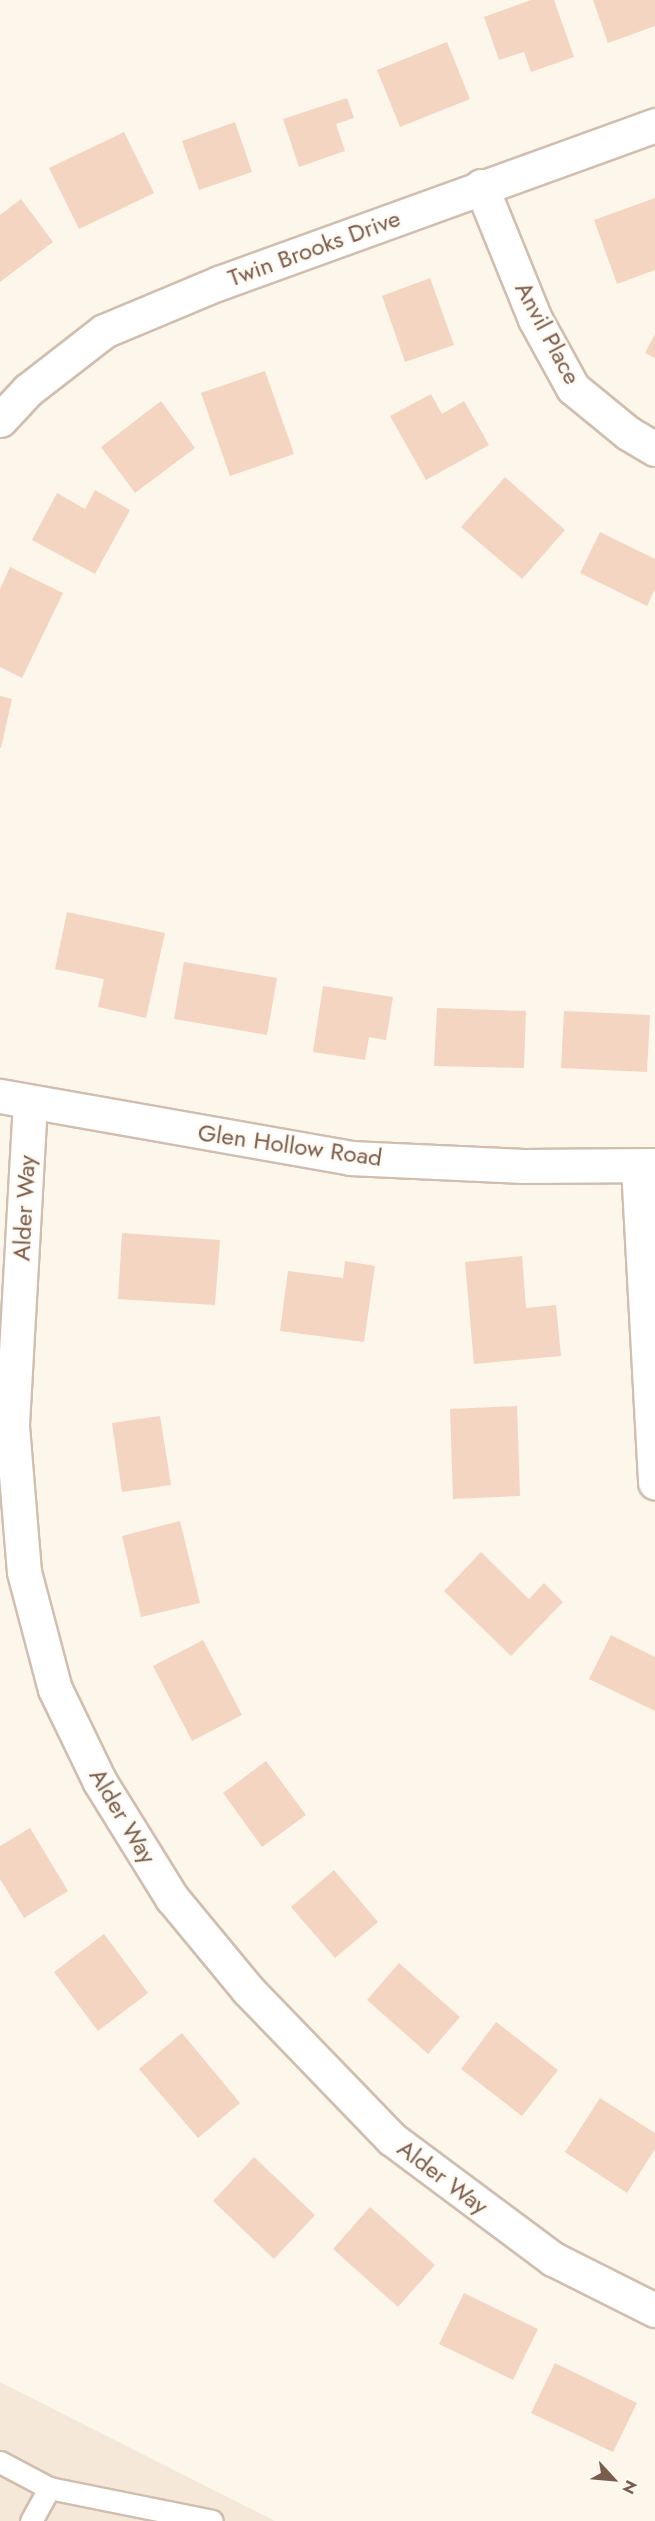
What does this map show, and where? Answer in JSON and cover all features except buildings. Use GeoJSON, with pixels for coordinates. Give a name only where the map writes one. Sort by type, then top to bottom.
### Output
{"type":"FeatureCollection","features":[{"type":"Feature","properties":{"kind":"street","name":"Twin Brooks Drive"},"geometry":{"type":"LineString","coordinates":[[0,420],[28,390],[104,331],[219,283],[481,186],[655,125]]}},
{"type":"Feature","properties":{"kind":"street","name":"Anvil Place"},"geometry":{"type":"LineString","coordinates":[[481,186],[535,319],[573,388],[628,433],[655,449]]}},
{"type":"Feature","properties":{"kind":"street","name":"Glen Hollow Road"},"geometry":{"type":"LineString","coordinates":[[15,1099],[350,1158],[646,1166]]}},
{"type":"Feature","properties":{"kind":"street","name":"Alder Way"},"geometry":{"type":"LineString","coordinates":[[15,1099],[12,1426],[24,1572],[55,1689],[100,1782],[180,1907],[248,1990],[392,2139],[553,2259],[655,2310]]}},
{"type":"Feature","properties":{"kind":"street"},"geometry":{"type":"LineString","coordinates":[[646,1166],[655,1483]]}},
{"type":"Feature","properties":{"kind":"lane"},"geometry":{"type":"LineString","coordinates":[[0,2462],[49,2488],[212,2521]]}},
{"type":"Feature","properties":{"kind":"lane"},"geometry":{"type":"LineString","coordinates":[[31,2521],[49,2488]]}},
{"type":"Feature","properties":{"kind":"shaded area"},"geometry":{"type":"Polygon","coordinates":[[[0,2382],[275,2521],[0,2521],[0,2382]]]}}]}
